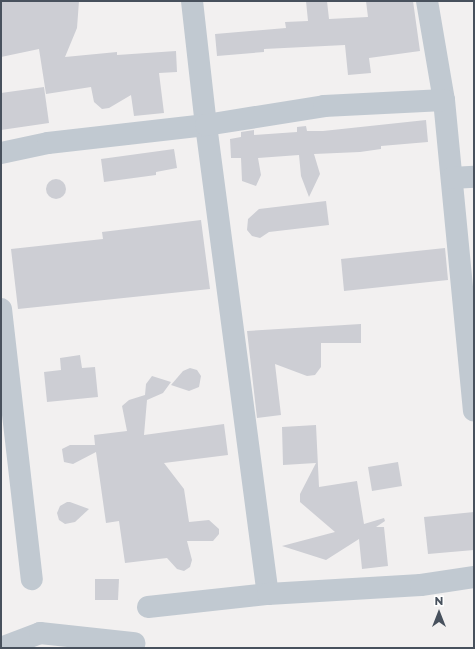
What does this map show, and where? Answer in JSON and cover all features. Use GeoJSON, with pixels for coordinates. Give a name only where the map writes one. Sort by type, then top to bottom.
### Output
{"type":"FeatureCollection","features":[{"type":"Feature","properties":{"kind":"street"},"geometry":{"type":"LineString","coordinates":[[192,1],[206,125],[268,594]]}},
{"type":"Feature","properties":{"kind":"street"},"geometry":{"type":"LineString","coordinates":[[426,1],[444,100],[473,376],[474,410]]}},
{"type":"Feature","properties":{"kind":"street"},"geometry":{"type":"LineString","coordinates":[[1,153],[48,144],[206,125],[324,106],[444,100]]}},
{"type":"Feature","properties":{"kind":"street"},"geometry":{"type":"LineString","coordinates":[[452,178],[474,177]]}},
{"type":"Feature","properties":{"kind":"street"},"geometry":{"type":"LineString","coordinates":[[1,308],[32,579]]}},
{"type":"Feature","properties":{"kind":"street"},"geometry":{"type":"LineString","coordinates":[[148,607],[268,594],[421,585],[474,577]]}},
{"type":"Feature","properties":{"kind":"street"},"geometry":{"type":"LineString","coordinates":[[1,648],[40,633],[134,643]]}},
{"type":"Feature","properties":{"kind":"building"},"geometry":{"type":"Polygon","coordinates":[[[1,1],[79,1],[77,28],[65,57],[117,52],[117,55],[176,51],[177,72],[159,73],[164,113],[134,116],[131,95],[109,108],[102,109],[94,102],[91,87],[46,94],[39,49],[1,57],[1,1]]]}},
{"type":"Feature","properties":{"kind":"building"},"geometry":{"type":"Polygon","coordinates":[[[306,1],[327,1],[329,19],[368,17],[366,1],[413,1],[420,51],[369,58],[371,73],[348,75],[345,45],[264,49],[264,52],[217,56],[215,34],[286,28],[285,22],[308,21],[306,1]]]}},
{"type":"Feature","properties":{"kind":"building"},"geometry":{"type":"Polygon","coordinates":[[[44,87],[49,123],[1,130],[1,93],[44,87]]]}},
{"type":"Feature","properties":{"kind":"building"},"geometry":{"type":"Polygon","coordinates":[[[426,120],[428,142],[381,146],[381,149],[360,152],[314,154],[320,174],[309,197],[301,176],[299,155],[258,158],[261,175],[256,186],[242,181],[241,158],[231,158],[230,139],[241,137],[241,132],[254,130],[254,135],[297,132],[297,127],[306,126],[307,131],[323,131],[426,120]]]}},
{"type":"Feature","properties":{"kind":"building"},"geometry":{"type":"Polygon","coordinates":[[[174,149],[177,168],[156,172],[156,175],[104,182],[101,159],[174,149]]]}},
{"type":"Feature","properties":{"kind":"building"},"geometry":{"type":"Polygon","coordinates":[[[56,179],[63,182],[66,189],[63,196],[56,199],[49,196],[46,189],[49,182],[56,179]]]}},
{"type":"Feature","properties":{"kind":"building"},"geometry":{"type":"Polygon","coordinates":[[[326,201],[329,225],[269,232],[260,238],[252,236],[247,230],[248,219],[259,209],[326,201]]]}},
{"type":"Feature","properties":{"kind":"building"},"geometry":{"type":"Polygon","coordinates":[[[201,220],[210,289],[18,309],[11,249],[103,239],[102,232],[201,220]]]}},
{"type":"Feature","properties":{"kind":"building"},"geometry":{"type":"Polygon","coordinates":[[[445,248],[448,280],[344,291],[341,259],[445,248]]]}},
{"type":"Feature","properties":{"kind":"building"},"geometry":{"type":"Polygon","coordinates":[[[361,324],[361,343],[321,343],[321,367],[315,375],[307,376],[275,364],[281,415],[257,418],[247,331],[361,324]]]}},
{"type":"Feature","properties":{"kind":"building"},"geometry":{"type":"Polygon","coordinates":[[[80,355],[82,368],[95,367],[98,397],[47,402],[44,372],[61,370],[60,358],[80,355]]]}},
{"type":"Feature","properties":{"kind":"building"},"geometry":{"type":"Polygon","coordinates":[[[190,368],[197,370],[201,376],[199,387],[189,391],[171,385],[183,371],[190,368]]]}},
{"type":"Feature","properties":{"kind":"building"},"geometry":{"type":"Polygon","coordinates":[[[152,376],[171,382],[163,393],[147,400],[144,435],[224,424],[228,455],[164,463],[184,489],[189,522],[209,520],[219,529],[219,534],[213,541],[187,541],[192,560],[190,567],[184,571],[177,569],[167,558],[125,563],[119,521],[106,523],[96,452],[73,464],[64,462],[63,456],[62,449],[70,445],[95,445],[94,435],[127,431],[122,406],[129,400],[145,395],[146,384],[152,376]]]}},
{"type":"Feature","properties":{"kind":"building"},"geometry":{"type":"Polygon","coordinates":[[[316,425],[319,487],[357,481],[364,524],[384,518],[385,521],[376,527],[384,527],[388,566],[362,569],[359,539],[326,560],[282,546],[335,532],[300,502],[300,494],[316,463],[283,465],[282,427],[316,425]]]}},
{"type":"Feature","properties":{"kind":"building"},"geometry":{"type":"Polygon","coordinates":[[[398,462],[402,486],[372,491],[368,467],[398,462]]]}},
{"type":"Feature","properties":{"kind":"building"},"geometry":{"type":"Polygon","coordinates":[[[67,502],[89,509],[75,522],[65,524],[59,520],[57,513],[60,506],[67,502]]]}},
{"type":"Feature","properties":{"kind":"building"},"geometry":{"type":"Polygon","coordinates":[[[474,512],[474,550],[428,554],[424,517],[474,512]]]}},
{"type":"Feature","properties":{"kind":"building"},"geometry":{"type":"Polygon","coordinates":[[[95,579],[119,579],[118,600],[95,600],[95,579]]]}}]}
